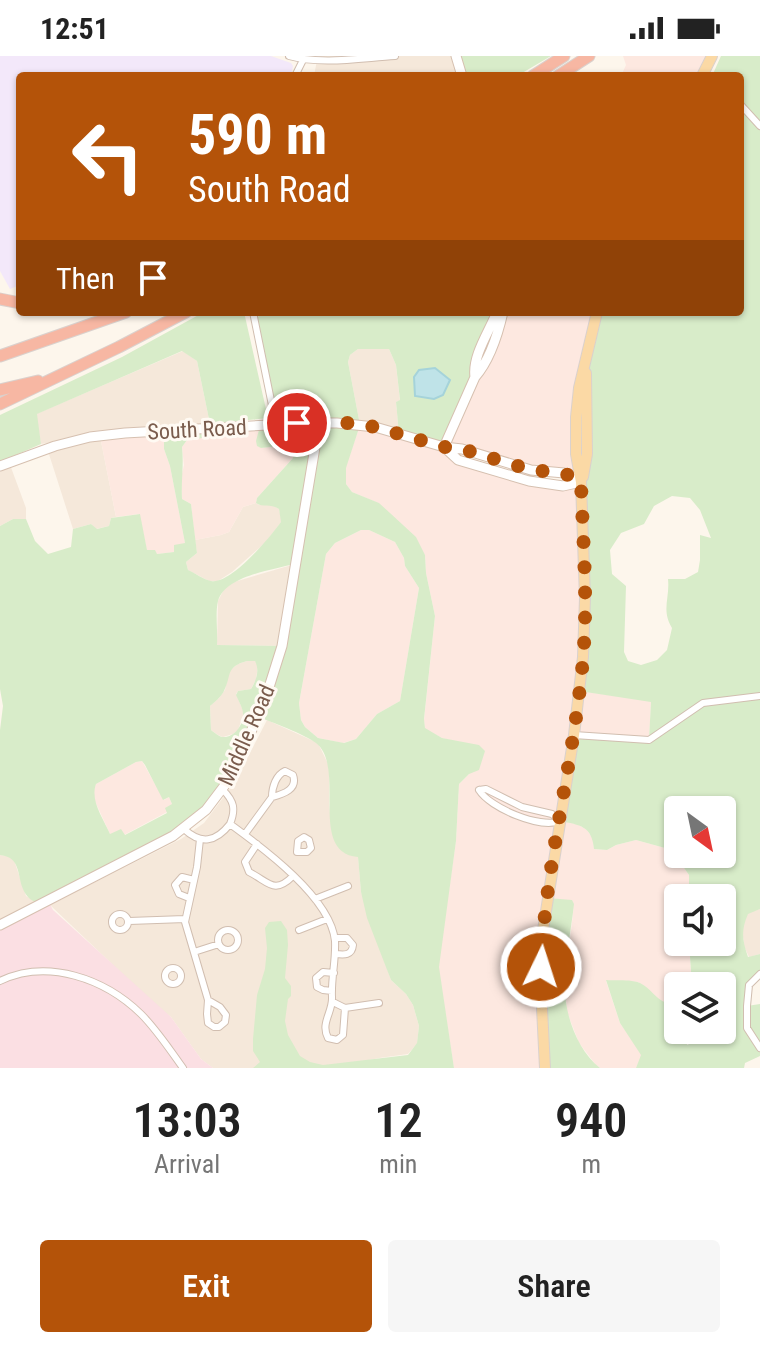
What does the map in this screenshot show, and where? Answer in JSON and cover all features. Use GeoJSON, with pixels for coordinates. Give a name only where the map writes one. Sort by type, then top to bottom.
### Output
{"type":"FeatureCollection","features":[{"type":"Feature","properties":{"kind":"highway"},"geometry":{"type":"LineString","coordinates":[[539,72],[564,56]]}},
{"type":"Feature","properties":{"kind":"highway"},"geometry":{"type":"LineString","coordinates":[[564,72],[589,56]]}},
{"type":"Feature","properties":{"kind":"highway"},"geometry":{"type":"LineString","coordinates":[[0,356],[115,316]]}},
{"type":"Feature","properties":{"kind":"highway"},"geometry":{"type":"LineString","coordinates":[[0,404],[178,316]]}},
{"type":"Feature","properties":{"kind":"highway"},"geometry":{"type":"LineString","coordinates":[[0,390],[58,376]]}},
{"type":"Feature","properties":{"kind":"main road"},"geometry":{"type":"LineString","coordinates":[[444,447],[492,347],[499,316]]}},
{"type":"Feature","properties":{"kind":"main road"},"geometry":{"type":"LineString","coordinates":[[545,1068],[542,948],[583,657],[585,598],[581,482],[576,454],[577,398],[596,316]]}},
{"type":"Feature","properties":{"kind":"main road","name":"South Road"},"geometry":{"type":"LineString","coordinates":[[0,466],[90,437],[319,423],[360,425],[462,449],[531,470],[564,473],[581,482]]}},
{"type":"Feature","properties":{"kind":"main road","name":"Middle Road"},"geometry":{"type":"LineString","coordinates":[[0,925],[184,829],[223,790],[253,729],[282,646],[319,423]]}},
{"type":"Feature","properties":{"kind":"street"},"geometry":{"type":"LineString","coordinates":[[289,56],[303,60],[395,56]]}},
{"type":"Feature","properties":{"kind":"street"},"geometry":{"type":"LineString","coordinates":[[297,72],[303,60]]}},
{"type":"Feature","properties":{"kind":"street"},"geometry":{"type":"LineString","coordinates":[[744,108],[760,126]]}},
{"type":"Feature","properties":{"kind":"street"},"geometry":{"type":"LineString","coordinates":[[254,316],[276,425]]}},
{"type":"Feature","properties":{"kind":"street"},"geometry":{"type":"LineString","coordinates":[[574,735],[649,740],[703,703],[760,696]]}},
{"type":"Feature","properties":{"kind":"street"},"geometry":{"type":"LineString","coordinates":[[245,834],[272,797],[279,775],[285,771],[291,773],[295,777],[292,787],[272,797]]}},
{"type":"Feature","properties":{"kind":"street"},"geometry":{"type":"LineString","coordinates":[[486,789],[522,807],[552,814],[560,821],[549,824],[517,815],[484,799],[479,790],[486,789]]}},
{"type":"Feature","properties":{"kind":"street"},"geometry":{"type":"LineString","coordinates":[[184,829],[191,836],[210,839],[230,824],[234,804],[223,790]]}},
{"type":"Feature","properties":{"kind":"street"},"geometry":{"type":"LineString","coordinates":[[230,824],[284,866],[315,899],[327,919],[335,938],[333,1002],[326,1018],[325,1032],[332,1040],[343,1035],[345,1008]]}},
{"type":"Feature","properties":{"kind":"street"},"geometry":{"type":"LineString","coordinates":[[200,839],[185,919],[208,1000]]}},
{"type":"Feature","properties":{"kind":"street"},"geometry":{"type":"LineString","coordinates":[[257,844],[245,862],[249,872],[277,887],[293,876]]}},
{"type":"Feature","properties":{"kind":"street"},"geometry":{"type":"LineString","coordinates":[[284,866],[297,852]]}},
{"type":"Feature","properties":{"kind":"street"},"geometry":{"type":"LineString","coordinates":[[189,898],[179,894],[175,885],[182,877],[194,880]]}},
{"type":"Feature","properties":{"kind":"street"},"geometry":{"type":"LineString","coordinates":[[315,899],[348,886]]}},
{"type":"Feature","properties":{"kind":"street"},"geometry":{"type":"LineString","coordinates":[[129,921],[185,919]]}},
{"type":"Feature","properties":{"kind":"street"},"geometry":{"type":"LineString","coordinates":[[299,930],[327,919]]}},
{"type":"Feature","properties":{"kind":"street"},"geometry":{"type":"LineString","coordinates":[[335,938],[347,938],[353,945],[348,954],[335,954]]}},
{"type":"Feature","properties":{"kind":"street"},"geometry":{"type":"LineString","coordinates":[[194,952],[219,944]]}},
{"type":"Feature","properties":{"kind":"street"},"geometry":{"type":"LineString","coordinates":[[182,975],[199,968]]}},
{"type":"Feature","properties":{"kind":"street"},"geometry":{"type":"LineString","coordinates":[[0,981],[15,974],[46,971],[70,975],[102,987],[144,1017],[183,1068]]}},
{"type":"Feature","properties":{"kind":"street"},"geometry":{"type":"LineString","coordinates":[[332,991],[317,987],[316,978],[323,972],[334,973]]}},
{"type":"Feature","properties":{"kind":"street"},"geometry":{"type":"LineString","coordinates":[[760,974],[749,985],[747,1028],[760,1048]]}},
{"type":"Feature","properties":{"kind":"street"},"geometry":{"type":"LineString","coordinates":[[333,1002],[345,1008],[379,1003]]}},
{"type":"Feature","properties":{"kind":"shaded area"},"geometry":{"type":"Polygon","coordinates":[[[0,56],[271,56],[291,63],[292,72],[16,72],[16,287],[10,289],[0,271],[0,56]]]}},
{"type":"Feature","properties":{"kind":"shaded area"},"geometry":{"type":"Polygon","coordinates":[[[320,56],[456,56],[461,72],[315,72],[320,56]]]}},
{"type":"Feature","properties":{"kind":"shaded area"},"geometry":{"type":"Polygon","coordinates":[[[623,56],[712,56],[704,72],[623,72],[626,65],[623,56]]]}},
{"type":"Feature","properties":{"kind":"shaded area"},"geometry":{"type":"Polygon","coordinates":[[[501,316],[596,316],[579,388],[581,482],[580,691],[651,701],[649,740],[560,820],[587,830],[593,839],[594,849],[607,850],[636,840],[664,848],[664,868],[684,868],[689,875],[689,884],[664,884],[664,956],[690,956],[691,972],[664,972],[664,1002],[657,1000],[638,982],[606,981],[620,1023],[642,1055],[636,1068],[600,1068],[596,1065],[579,1043],[567,1012],[565,985],[574,904],[545,1068],[454,1068],[438,967],[456,841],[459,784],[469,774],[450,740],[425,729],[435,616],[425,555],[378,503],[352,492],[346,484],[345,469],[360,425],[444,446],[501,316]],[[446,447],[458,460],[529,481],[580,482],[446,447]]]}},
{"type":"Feature","properties":{"kind":"shaded area"},"geometry":{"type":"Polygon","coordinates":[[[358,349],[389,349],[396,365],[400,401],[396,402],[399,434],[360,425],[348,362],[350,355],[358,349]]]}},
{"type":"Feature","properties":{"kind":"shaded area"},"geometry":{"type":"Polygon","coordinates":[[[183,351],[197,361],[210,424],[125,428],[41,444],[36,414],[183,351]]]}},
{"type":"Feature","properties":{"kind":"shaded area"},"geometry":{"type":"Polygon","coordinates":[[[260,426],[261,448],[290,445],[294,449],[293,458],[257,498],[256,503],[243,507],[229,532],[195,540],[191,504],[182,499],[182,447],[187,440],[216,428],[260,426]]]}},
{"type":"Feature","properties":{"kind":"shaded area"},"geometry":{"type":"Polygon","coordinates":[[[164,431],[164,449],[185,543],[174,552],[157,554],[147,551],[139,514],[116,517],[100,436],[164,431]]]}},
{"type":"Feature","properties":{"kind":"shaded area"},"geometry":{"type":"Polygon","coordinates":[[[100,436],[116,517],[111,518],[109,526],[96,529],[91,524],[73,529],[47,448],[100,436]]]}},
{"type":"Feature","properties":{"kind":"shaded area"},"geometry":{"type":"Polygon","coordinates":[[[9,462],[26,508],[26,519],[13,519],[0,526],[0,466],[9,462]]]}},
{"type":"Feature","properties":{"kind":"shaded area"},"geometry":{"type":"Polygon","coordinates":[[[256,503],[279,509],[282,521],[266,542],[218,581],[209,581],[188,570],[186,562],[197,553],[195,540],[229,532],[243,507],[256,503]]]}},
{"type":"Feature","properties":{"kind":"shaded area"},"geometry":{"type":"Polygon","coordinates":[[[361,530],[369,530],[395,542],[419,588],[400,701],[377,714],[356,739],[343,743],[318,738],[305,727],[299,703],[326,554],[335,543],[361,530]]]}},
{"type":"Feature","properties":{"kind":"shaded area"},"geometry":{"type":"Polygon","coordinates":[[[295,564],[282,646],[217,645],[218,601],[225,587],[295,564]]]}},
{"type":"Feature","properties":{"kind":"shaded area"},"geometry":{"type":"Polygon","coordinates":[[[247,661],[255,661],[258,666],[256,679],[251,689],[236,694],[244,713],[238,730],[223,737],[211,730],[210,706],[225,690],[229,671],[247,661]]]}},
{"type":"Feature","properties":{"kind":"shaded area"},"geometry":{"type":"Polygon","coordinates":[[[267,720],[318,743],[329,766],[332,833],[358,856],[361,892],[391,980],[413,1005],[419,1026],[417,1044],[408,1054],[329,1068],[213,1068],[201,1059],[171,1017],[50,905],[181,839],[204,823],[235,782],[267,720]]]}},
{"type":"Feature","properties":{"kind":"shaded area"},"geometry":{"type":"Polygon","coordinates":[[[142,761],[164,800],[169,797],[172,804],[167,812],[124,835],[110,834],[93,797],[96,784],[142,761]]]}},
{"type":"Feature","properties":{"kind":"shaded area"},"geometry":{"type":"Polygon","coordinates":[[[0,855],[14,860],[26,896],[40,904],[0,925],[0,855]]]}},
{"type":"Feature","properties":{"kind":"shaded area"},"geometry":{"type":"Polygon","coordinates":[[[50,904],[171,1017],[201,1059],[213,1068],[0,1068],[0,930],[50,904]]]}},
{"type":"Feature","properties":{"kind":"shaded area"},"geometry":{"type":"Polygon","coordinates":[[[760,909],[760,954],[749,957],[744,946],[742,926],[747,913],[760,909]]]}},
{"type":"Feature","properties":{"kind":"green space"},"geometry":{"type":"Polygon","coordinates":[[[456,56],[551,56],[524,72],[461,72],[456,56]]]}},
{"type":"Feature","properties":{"kind":"green space"},"geometry":{"type":"Polygon","coordinates":[[[721,56],[760,56],[760,909],[748,914],[743,935],[748,957],[760,954],[760,974],[749,985],[747,1006],[760,1004],[760,1056],[745,1063],[744,1068],[636,1068],[641,1055],[620,1023],[606,980],[640,983],[664,1002],[664,1044],[736,1044],[736,972],[691,972],[690,956],[736,956],[736,884],[689,884],[689,875],[684,868],[736,868],[736,796],[664,796],[664,848],[636,840],[607,850],[594,849],[588,831],[560,821],[574,735],[649,739],[651,702],[579,691],[585,367],[596,316],[744,316],[744,72],[714,72],[721,56]],[[672,496],[654,506],[644,524],[621,533],[610,550],[612,574],[626,586],[624,652],[628,661],[641,665],[657,660],[667,650],[672,628],[666,610],[668,579],[685,579],[698,572],[700,535],[711,538],[700,510],[690,498],[672,496]]]}},
{"type":"Feature","properties":{"kind":"green space"},"geometry":{"type":"Polygon","coordinates":[[[197,316],[245,316],[268,418],[210,424],[197,361],[182,351],[37,414],[41,444],[0,462],[0,415],[122,357],[197,316]]]}},
{"type":"Feature","properties":{"kind":"green space"},"geometry":{"type":"Polygon","coordinates":[[[259,316],[495,316],[444,447],[399,434],[396,402],[400,400],[396,365],[389,349],[358,349],[350,355],[348,362],[360,425],[346,468],[346,484],[352,492],[379,503],[416,537],[425,555],[435,616],[425,728],[442,738],[479,745],[485,751],[479,770],[469,774],[459,784],[456,841],[439,967],[454,1068],[253,1068],[260,1062],[253,1051],[253,1039],[257,995],[265,969],[265,928],[269,922],[281,921],[287,930],[285,978],[291,986],[291,996],[285,1021],[288,1035],[300,1056],[323,1065],[408,1055],[417,1043],[419,1026],[413,1005],[391,980],[367,918],[358,857],[343,852],[334,841],[330,826],[325,755],[316,743],[296,732],[258,717],[242,755],[196,820],[40,904],[25,893],[15,863],[0,855],[0,730],[3,706],[0,689],[0,526],[13,519],[26,519],[35,541],[48,554],[71,547],[73,529],[91,524],[97,529],[109,526],[111,518],[140,514],[147,550],[155,550],[157,554],[174,552],[174,545],[185,543],[164,449],[164,431],[216,428],[217,436],[187,440],[182,447],[182,499],[191,504],[197,553],[186,562],[188,570],[211,581],[219,580],[239,568],[281,522],[279,509],[256,503],[257,498],[293,458],[294,449],[290,445],[257,446],[260,426],[275,425],[255,322],[259,316]],[[361,530],[335,543],[326,554],[299,703],[305,727],[318,738],[344,743],[356,739],[377,714],[400,701],[419,588],[395,542],[369,530],[361,530]],[[294,564],[239,580],[222,592],[217,606],[217,645],[282,646],[294,564]],[[247,661],[232,669],[223,693],[210,706],[211,730],[221,737],[234,733],[243,718],[236,695],[238,691],[251,689],[257,675],[255,661],[247,661]],[[142,761],[96,784],[96,803],[110,834],[121,829],[125,835],[167,813],[165,808],[172,804],[169,797],[163,800],[142,761]]]}},
{"type":"Feature","properties":{"kind":"green space"},"geometry":{"type":"Polygon","coordinates":[[[548,898],[572,900],[574,904],[565,996],[579,1041],[600,1068],[545,1068],[541,1008],[548,898]]]}},
{"type":"Feature","properties":{"kind":"water"},"geometry":{"type":"Polygon","coordinates":[[[435,368],[450,380],[443,395],[434,399],[415,396],[414,377],[419,370],[435,368]]]}},
{"type":"Feature","properties":{"kind":"route"},"geometry":{"type":"LineString","coordinates":[[297,423],[348,423],[375,427],[531,470],[564,473],[581,482],[585,598],[583,657],[574,735],[543,930],[541,967]]}}]}
